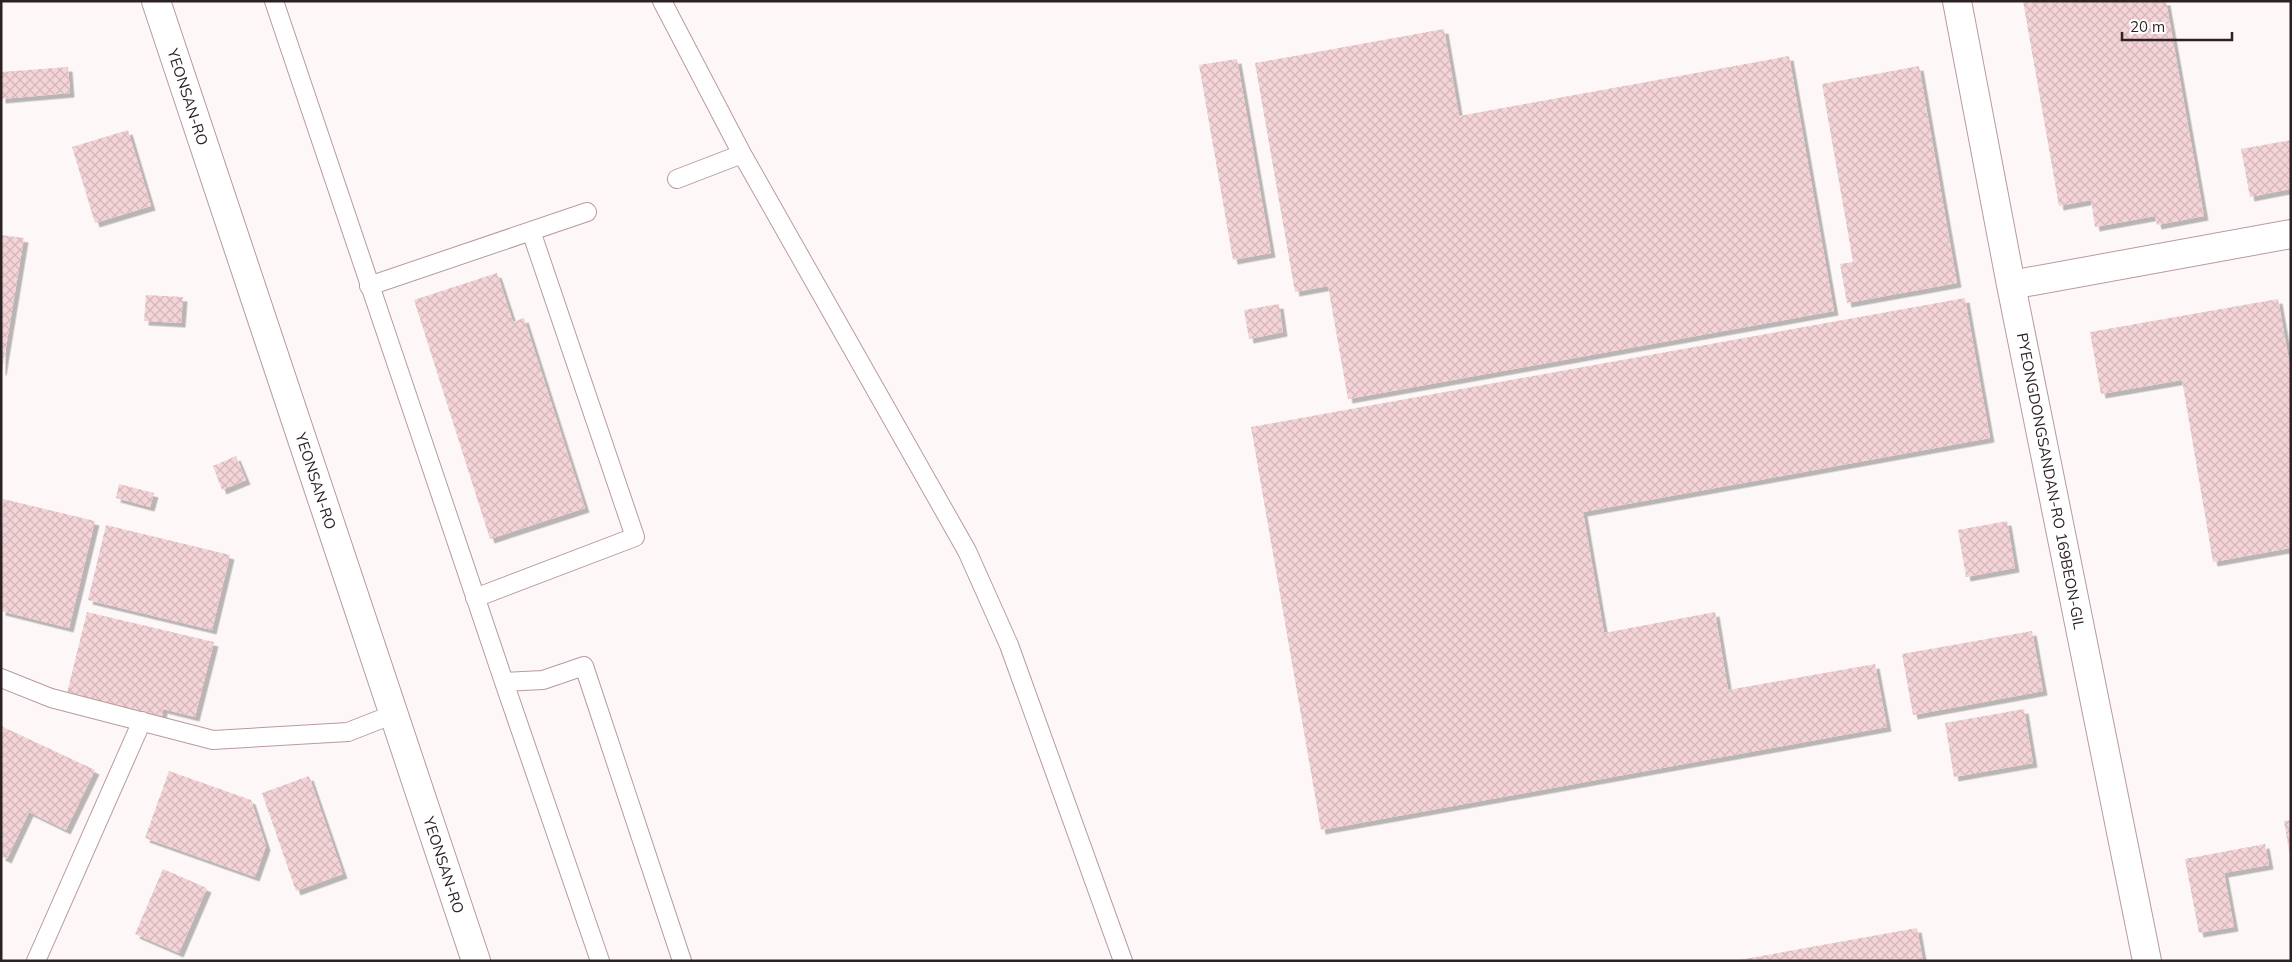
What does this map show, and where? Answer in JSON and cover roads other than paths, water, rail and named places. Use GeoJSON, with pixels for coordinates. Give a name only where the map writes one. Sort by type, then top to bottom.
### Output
{"type":"FeatureCollection","features":[{"type":"Feature","properties":{"kind":"street","name":"YEONSAN-RO"},"geometry":{"type":"LineString","coordinates":[[156,1],[476,961]]}},
{"type":"Feature","properties":{"kind":"street","name":"PYEONGDONGSANDAN-RO 169BEON-GIL"},"geometry":{"type":"LineString","coordinates":[[1957,1],[2011,285],[2147,961]]}},
{"type":"Feature","properties":{"kind":"street"},"geometry":{"type":"LineString","coordinates":[[2011,285],[2291,234]]}},
{"type":"Feature","properties":{"kind":"lane"},"geometry":{"type":"LineString","coordinates":[[274,1],[369,286],[600,961]]}},
{"type":"Feature","properties":{"kind":"lane"},"geometry":{"type":"LineString","coordinates":[[662,1],[742,154],[967,551],[1009,645],[1123,961]]}},
{"type":"Feature","properties":{"kind":"lane"},"geometry":{"type":"LineString","coordinates":[[677,178],[742,154]]}},
{"type":"Feature","properties":{"kind":"lane"},"geometry":{"type":"LineString","coordinates":[[369,286],[587,212]]}},
{"type":"Feature","properties":{"kind":"lane"},"geometry":{"type":"LineString","coordinates":[[476,598],[635,537],[531,231]]}},
{"type":"Feature","properties":{"kind":"lane"},"geometry":{"type":"LineString","coordinates":[[504,682],[543,680],[584,666],[682,961]]}},
{"type":"Feature","properties":{"kind":"lane"},"geometry":{"type":"LineString","coordinates":[[1,678],[51,698],[213,740],[348,732],[394,714]]}},
{"type":"Feature","properties":{"kind":"lane"},"geometry":{"type":"LineString","coordinates":[[36,961],[142,721]]}}]}
